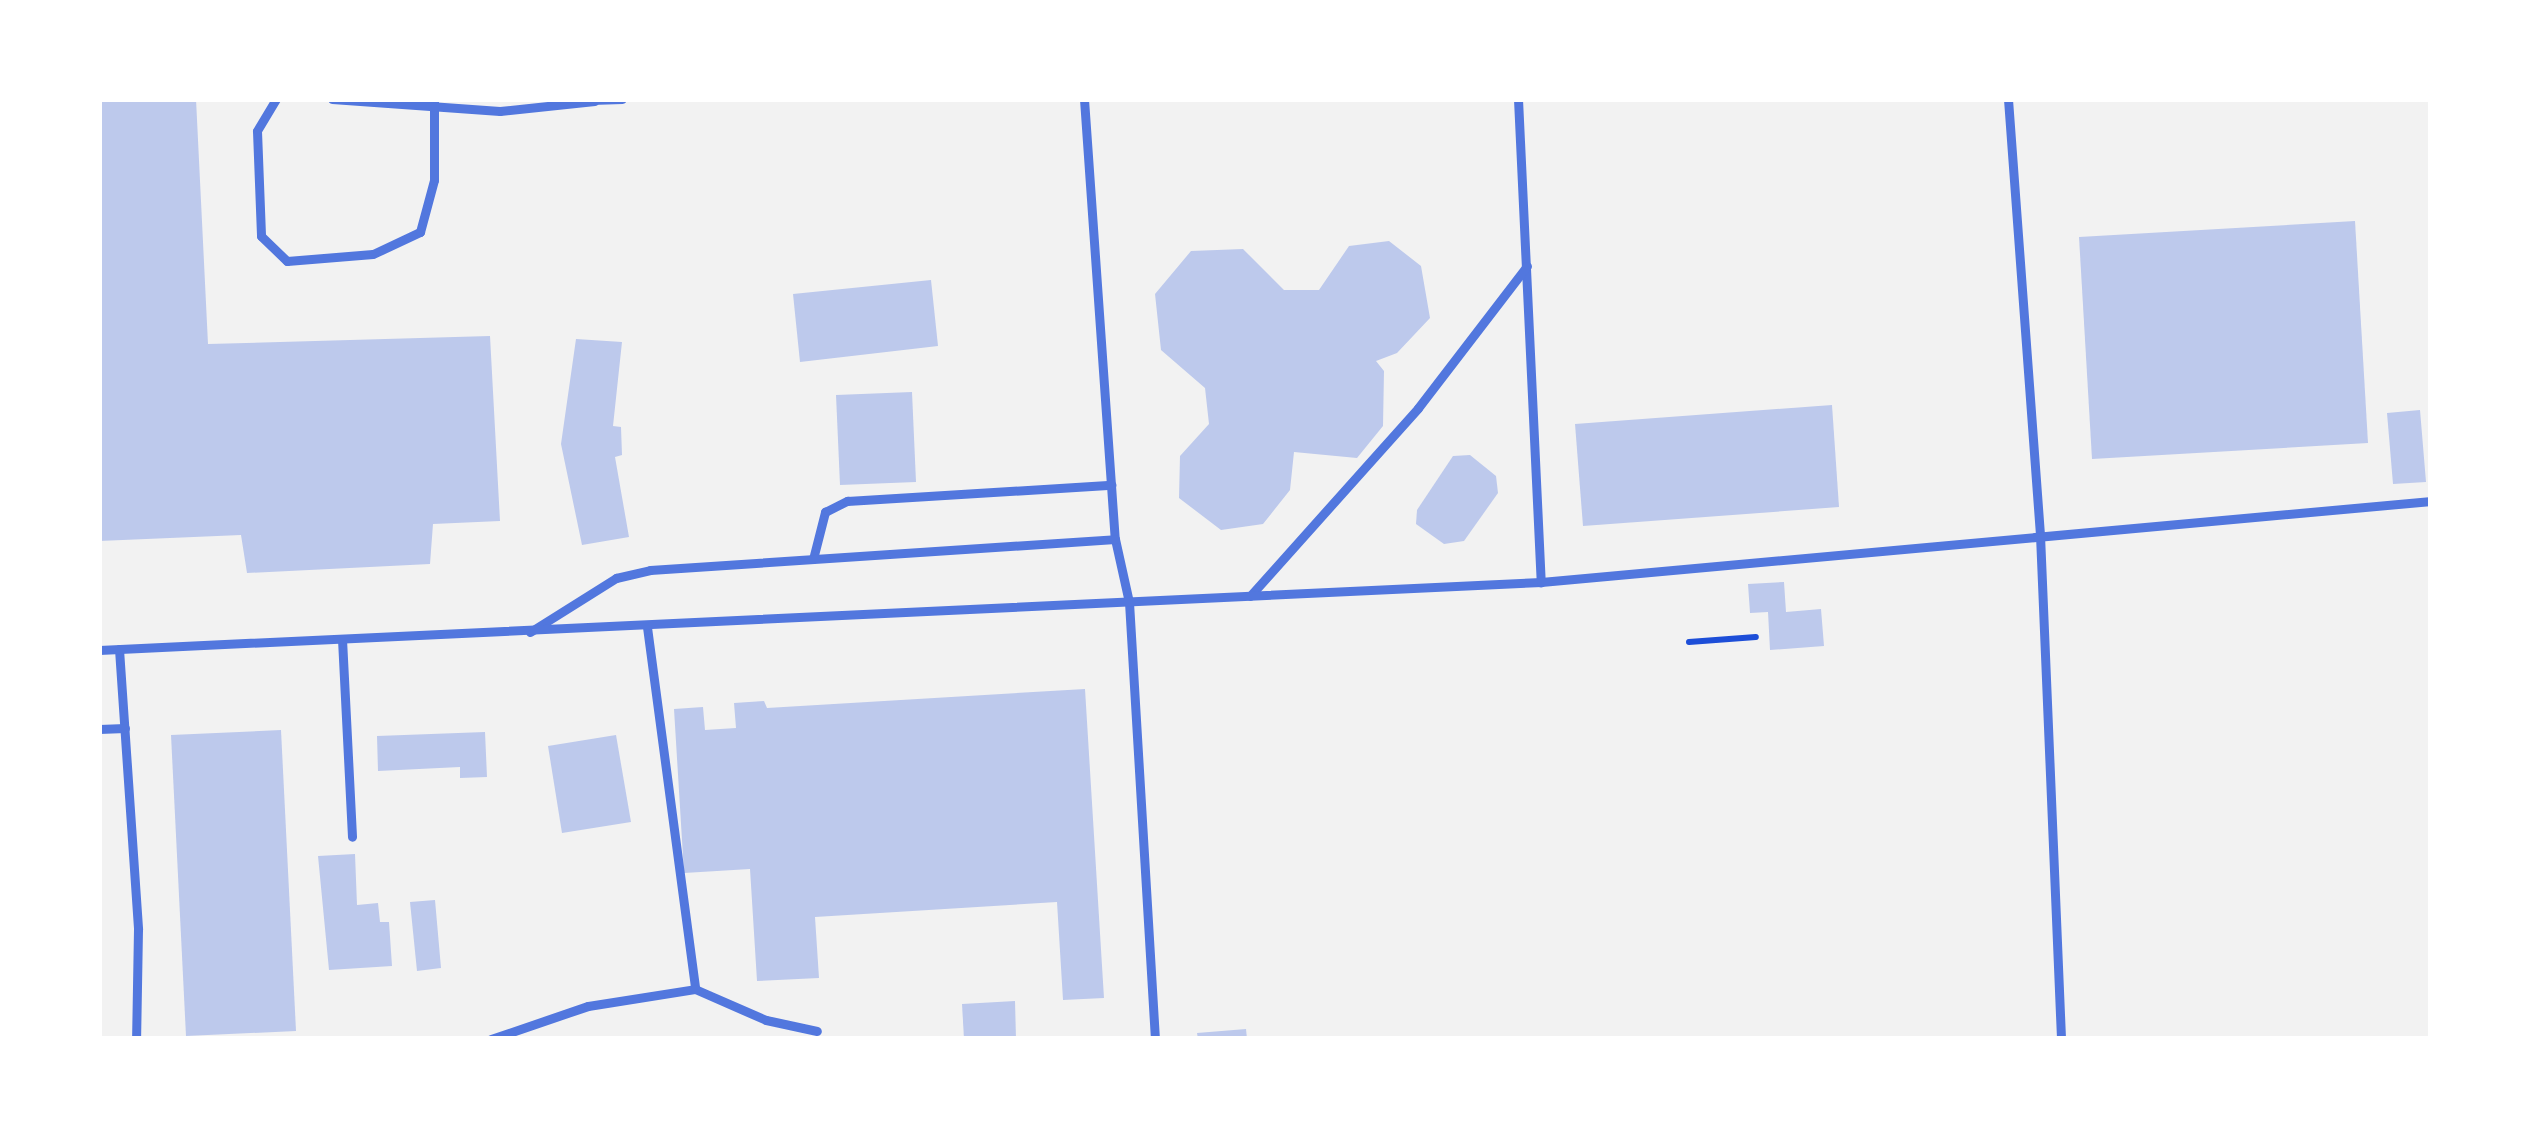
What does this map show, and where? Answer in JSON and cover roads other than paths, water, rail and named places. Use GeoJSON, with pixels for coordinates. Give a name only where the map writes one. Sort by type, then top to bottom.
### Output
{"type":"FeatureCollection","features":[{"type":"Feature","properties":{"kind":"lane"},"geometry":{"type":"LineString","coordinates":[[276,99],[257,131],[261,236],[287,261],[373,254],[420,232],[434,180],[434,103]]}},
{"type":"Feature","properties":{"kind":"lane"},"geometry":{"type":"LineString","coordinates":[[332,99],[500,111],[622,99]]}},
{"type":"Feature","properties":{"kind":"lane"},"geometry":{"type":"LineString","coordinates":[[1084,99],[1115,539],[1129,602],[1155,1039]]}},
{"type":"Feature","properties":{"kind":"lane"},"geometry":{"type":"LineString","coordinates":[[1518,99],[1541,581]]}},
{"type":"Feature","properties":{"kind":"lane"},"geometry":{"type":"LineString","coordinates":[[2008,99],[2040,535],[2061,1039]]}},
{"type":"Feature","properties":{"kind":"lane"},"geometry":{"type":"LineString","coordinates":[[1250,596],[1418,408],[1527,266]]}},
{"type":"Feature","properties":{"kind":"lane"},"geometry":{"type":"LineString","coordinates":[[813,559],[825,512],[848,501],[1112,485]]}},
{"type":"Feature","properties":{"kind":"lane"},"geometry":{"type":"LineString","coordinates":[[99,650],[525,634],[1541,581],[2431,501]]}},
{"type":"Feature","properties":{"kind":"lane"},"geometry":{"type":"LineString","coordinates":[[525,634],[616,578],[1115,539]]}},
{"type":"Feature","properties":{"kind":"lane"},"geometry":{"type":"LineString","coordinates":[[647,627],[695,989]]}},
{"type":"Feature","properties":{"kind":"lane"},"geometry":{"type":"LineString","coordinates":[[342,639],[352,837]]}},
{"type":"Feature","properties":{"kind":"lane"},"geometry":{"type":"LineString","coordinates":[[119,649],[138,929],[136,1039]]}},
{"type":"Feature","properties":{"kind":"lane"},"geometry":{"type":"LineString","coordinates":[[99,729],[125,728]]}},
{"type":"Feature","properties":{"kind":"lane"},"geometry":{"type":"LineString","coordinates":[[491,1039],[588,1006],[695,989],[766,1021],[817,1031]]}}]}
